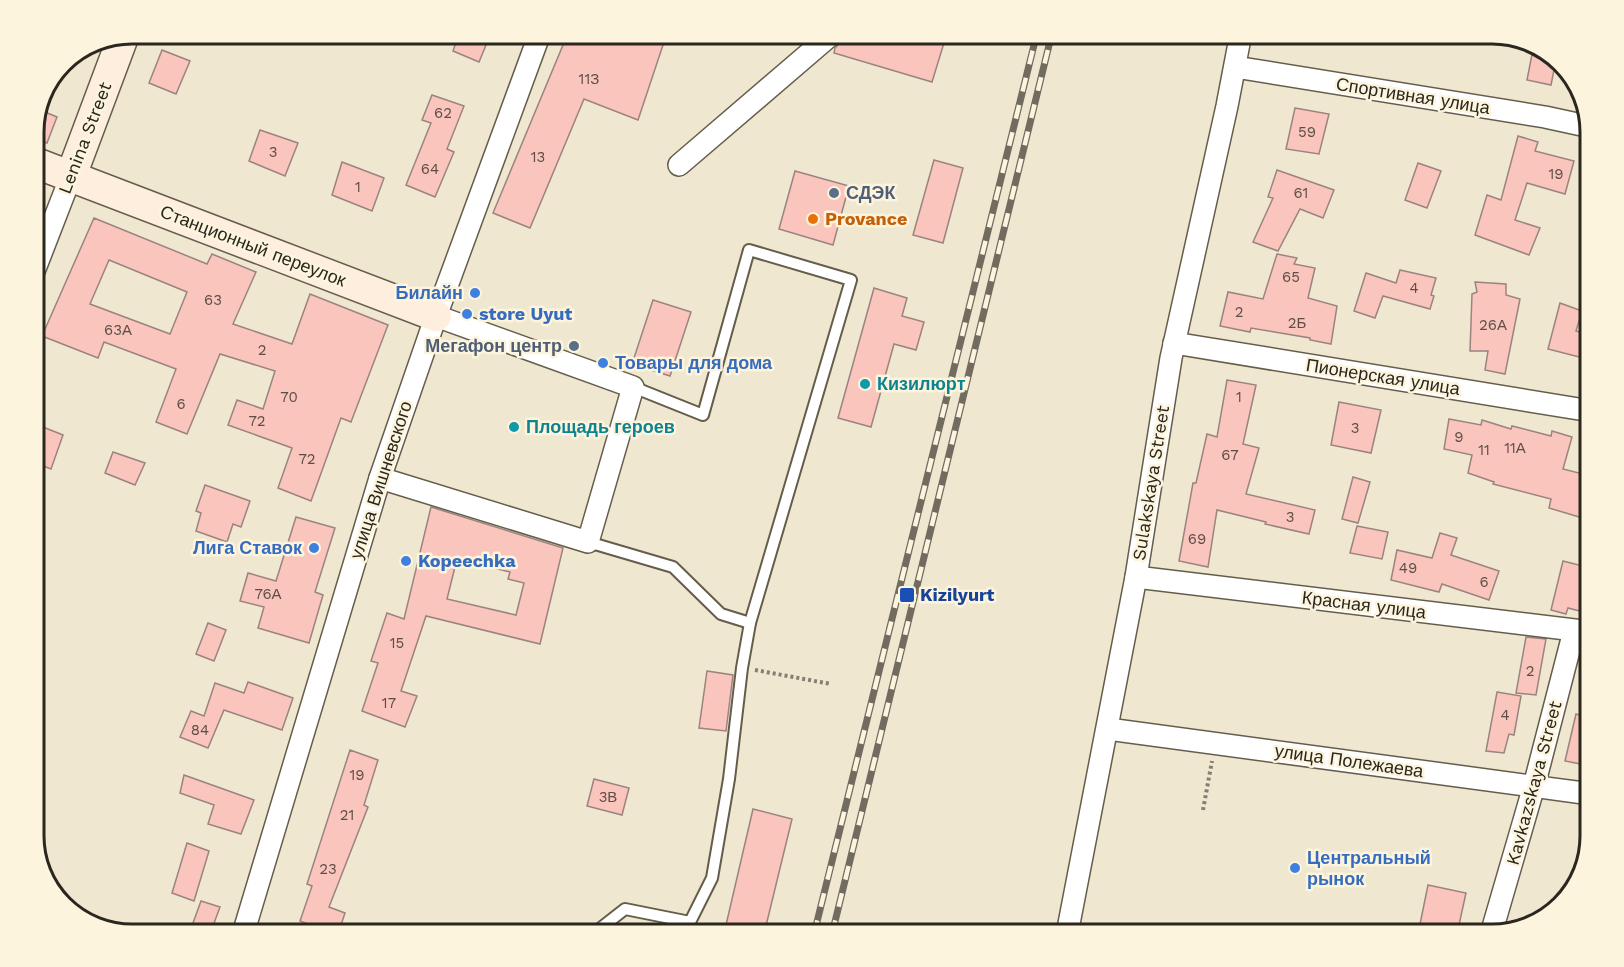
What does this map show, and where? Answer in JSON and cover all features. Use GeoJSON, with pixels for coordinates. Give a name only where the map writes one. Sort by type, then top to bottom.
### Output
{"type":"FeatureCollection","features":[{"type":"Feature","properties":{"kind":"street","name":"улица Вишневского"},"geometry":{"type":"LineString","coordinates":[[246,924],[380,478],[436,316],[536,43]]}},
{"type":"Feature","properties":{"kind":"street"},"geometry":{"type":"LineString","coordinates":[[679,165],[821,43]]}},
{"type":"Feature","properties":{"kind":"street","name":"Sulakskaya Street"},"geometry":{"type":"LineString","coordinates":[[1069,924],[1136,577],[1174,343],[1239,43]]}},
{"type":"Feature","properties":{"kind":"street","name":"Lenina Street"},"geometry":{"type":"LineString","coordinates":[[44,246],[120,44]]}},
{"type":"Feature","properties":{"kind":"street","name":"Спортивная улица"},"geometry":{"type":"LineString","coordinates":[[1235,67],[1580,125]]}},
{"type":"Feature","properties":{"kind":"street","name":"Станционный переулок"},"geometry":{"type":"LineString","coordinates":[[44,166],[436,316]]}},
{"type":"Feature","properties":{"kind":"street"},"geometry":{"type":"LineString","coordinates":[[380,478],[588,542],[633,387],[436,316]]}},
{"type":"Feature","properties":{"kind":"street","name":"Пионерская улица"},"geometry":{"type":"LineString","coordinates":[[1174,343],[1580,409]]}},
{"type":"Feature","properties":{"kind":"street","name":"Красная улица"},"geometry":{"type":"LineString","coordinates":[[1136,577],[1580,632]]}},
{"type":"Feature","properties":{"kind":"street","name":"Kavkazskaya Street"},"geometry":{"type":"LineString","coordinates":[[1494,924],[1534,786],[1580,641]]}},
{"type":"Feature","properties":{"kind":"street","name":"улица Полежаева"},"geometry":{"type":"LineString","coordinates":[[1108,729],[1580,792]]}},
{"type":"Feature","properties":{"kind":"lane"},"geometry":{"type":"LineString","coordinates":[[606,924],[625,909],[690,922],[712,879],[729,779],[742,668],[750,623],[851,280],[749,250],[703,415],[633,387]]}},
{"type":"Feature","properties":{"kind":"lane"},"geometry":{"type":"LineString","coordinates":[[588,542],[674,567],[721,614],[750,623]]}},
{"type":"Feature","properties":{"kind":"path"},"geometry":{"type":"LineString","coordinates":[[757,670],[831,684]]}},
{"type":"Feature","properties":{"kind":"path"},"geometry":{"type":"LineString","coordinates":[[1203,810],[1215,743]]}},
{"type":"Feature","properties":{"kind":"building"},"geometry":{"type":"Polygon","coordinates":[[[456,43],[487,43],[479,62],[453,51],[456,43]]]}},
{"type":"Feature","properties":{"kind":"building"},"geometry":{"type":"Polygon","coordinates":[[[564,43],[664,43],[638,120],[584,99],[530,228],[493,213],[564,43]]]}},
{"type":"Feature","properties":{"kind":"building"},"geometry":{"type":"Polygon","coordinates":[[[840,43],[944,43],[932,82],[834,53],[840,43]]]}},
{"type":"Feature","properties":{"kind":"building"},"geometry":{"type":"Polygon","coordinates":[[[162,50],[190,61],[176,94],[149,83],[162,50]]]}},
{"type":"Feature","properties":{"kind":"building"},"geometry":{"type":"Polygon","coordinates":[[[1532,53],[1554,68],[1551,85],[1527,80],[1532,53]]]}},
{"type":"Feature","properties":{"kind":"building"},"geometry":{"type":"Polygon","coordinates":[[[432,95],[464,106],[447,149],[454,152],[435,197],[406,185],[431,123],[422,120],[432,95]]]}},
{"type":"Feature","properties":{"kind":"building"},"geometry":{"type":"Polygon","coordinates":[[[1295,108],[1329,114],[1319,154],[1286,149],[1295,108]]]}},
{"type":"Feature","properties":{"kind":"building"},"geometry":{"type":"Polygon","coordinates":[[[46,112],[57,117],[47,143],[44,142],[46,112]]]}},
{"type":"Feature","properties":{"kind":"building"},"geometry":{"type":"Polygon","coordinates":[[[260,130],[298,143],[285,176],[249,161],[260,130]]]}},
{"type":"Feature","properties":{"kind":"building"},"geometry":{"type":"Polygon","coordinates":[[[1518,136],[1538,142],[1535,151],[1574,161],[1565,194],[1527,183],[1515,220],[1540,228],[1529,255],[1475,235],[1487,195],[1501,200],[1518,136]]]}},
{"type":"Feature","properties":{"kind":"building"},"geometry":{"type":"Polygon","coordinates":[[[934,160],[963,168],[943,243],[913,235],[934,160]]]}},
{"type":"Feature","properties":{"kind":"building"},"geometry":{"type":"Polygon","coordinates":[[[342,162],[384,178],[372,211],[332,195],[342,162]]]}},
{"type":"Feature","properties":{"kind":"building"},"geometry":{"type":"Polygon","coordinates":[[[1418,163],[1441,171],[1427,208],[1405,200],[1418,163]]]}},
{"type":"Feature","properties":{"kind":"building"},"geometry":{"type":"Polygon","coordinates":[[[1277,170],[1334,190],[1323,218],[1300,209],[1278,251],[1253,242],[1273,198],[1268,197],[1277,170]]]}},
{"type":"Feature","properties":{"kind":"building"},"geometry":{"type":"Polygon","coordinates":[[[795,171],[849,186],[833,245],[779,229],[795,171]]]}},
{"type":"Feature","properties":{"kind":"building"},"geometry":{"type":"Polygon","coordinates":[[[94,218],[207,264],[212,254],[256,272],[233,324],[292,344],[310,294],[388,325],[351,422],[341,418],[311,501],[278,488],[292,448],[228,425],[237,400],[263,409],[275,371],[220,354],[187,434],[156,422],[176,369],[104,342],[98,358],[44,337],[44,331],[94,218]],[[109,260],[90,304],[170,334],[187,292],[109,260]]]}},
{"type":"Feature","properties":{"kind":"building"},"geometry":{"type":"Polygon","coordinates":[[[1277,254],[1297,258],[1294,264],[1315,268],[1308,298],[1337,306],[1331,344],[1251,328],[1250,332],[1220,326],[1228,292],[1263,299],[1277,254]]]}},
{"type":"Feature","properties":{"kind":"building"},"geometry":{"type":"Polygon","coordinates":[[[1400,270],[1436,278],[1430,309],[1383,296],[1375,318],[1354,311],[1366,273],[1396,283],[1400,270]]]}},
{"type":"Feature","properties":{"kind":"building"},"geometry":{"type":"Polygon","coordinates":[[[1475,282],[1506,284],[1506,295],[1520,299],[1505,374],[1485,370],[1488,351],[1470,351],[1472,294],[1477,292],[1475,282]]]}},
{"type":"Feature","properties":{"kind":"building","name":"Кизилюрт"},"geometry":{"type":"Polygon","coordinates":[[[874,288],[907,298],[902,316],[924,322],[916,350],[894,344],[871,427],[838,418],[874,288]]]}},
{"type":"Feature","properties":{"kind":"building"},"geometry":{"type":"Polygon","coordinates":[[[653,300],[691,312],[670,376],[632,364],[653,300]]]}},
{"type":"Feature","properties":{"kind":"building"},"geometry":{"type":"Polygon","coordinates":[[[1560,303],[1580,310],[1576,331],[1580,332],[1580,357],[1548,349],[1560,303]]]}},
{"type":"Feature","properties":{"kind":"building"},"geometry":{"type":"Polygon","coordinates":[[[1227,380],[1256,385],[1243,444],[1259,448],[1246,494],[1315,510],[1309,534],[1217,510],[1208,567],[1179,561],[1193,483],[1196,483],[1207,434],[1217,437],[1227,380]]]}},
{"type":"Feature","properties":{"kind":"building"},"geometry":{"type":"Polygon","coordinates":[[[1339,402],[1381,410],[1371,453],[1331,445],[1339,402]]]}},
{"type":"Feature","properties":{"kind":"building"},"geometry":{"type":"Polygon","coordinates":[[[1449,419],[1481,425],[1482,420],[1511,429],[1512,426],[1551,436],[1552,431],[1572,437],[1563,469],[1580,473],[1580,517],[1549,508],[1551,499],[1493,484],[1494,482],[1468,473],[1472,455],[1444,449],[1449,419]]]}},
{"type":"Feature","properties":{"kind":"building"},"geometry":{"type":"Polygon","coordinates":[[[44,427],[63,435],[51,469],[44,466],[44,427]]]}},
{"type":"Feature","properties":{"kind":"building"},"geometry":{"type":"Polygon","coordinates":[[[113,452],[145,463],[135,485],[105,473],[113,452]]]}},
{"type":"Feature","properties":{"kind":"building"},"geometry":{"type":"Polygon","coordinates":[[[1353,477],[1370,482],[1358,523],[1342,519],[1353,477]]]}},
{"type":"Feature","properties":{"kind":"building"},"geometry":{"type":"Polygon","coordinates":[[[205,485],[250,501],[241,527],[233,524],[227,542],[196,531],[201,513],[196,511],[205,485]]]}},
{"type":"Feature","properties":{"kind":"building"},"geometry":{"type":"Polygon","coordinates":[[[431,507],[563,548],[540,644],[426,616],[401,691],[417,696],[405,727],[362,711],[378,663],[371,661],[387,613],[404,619],[431,507]],[[457,559],[447,599],[516,615],[524,583],[508,579],[510,572],[457,559]]]}},
{"type":"Feature","properties":{"kind":"building"},"geometry":{"type":"Polygon","coordinates":[[[296,517],[335,528],[315,592],[323,595],[309,643],[258,628],[264,607],[240,601],[248,573],[276,581],[296,517]]]}},
{"type":"Feature","properties":{"kind":"building"},"geometry":{"type":"Polygon","coordinates":[[[1357,526],[1388,532],[1382,559],[1350,553],[1357,526]]]}},
{"type":"Feature","properties":{"kind":"building"},"geometry":{"type":"Polygon","coordinates":[[[1440,533],[1457,538],[1451,555],[1499,571],[1489,600],[1442,584],[1439,592],[1391,580],[1397,550],[1432,558],[1440,533]]]}},
{"type":"Feature","properties":{"kind":"building"},"geometry":{"type":"Polygon","coordinates":[[[1563,561],[1580,565],[1580,611],[1568,608],[1566,614],[1551,610],[1563,561]]]}},
{"type":"Feature","properties":{"kind":"building"},"geometry":{"type":"Polygon","coordinates":[[[208,623],[226,630],[214,661],[196,654],[208,623]]]}},
{"type":"Feature","properties":{"kind":"building"},"geometry":{"type":"Polygon","coordinates":[[[1526,637],[1546,639],[1536,695],[1516,693],[1526,637]]]}},
{"type":"Feature","properties":{"kind":"building"},"geometry":{"type":"Polygon","coordinates":[[[707,671],[733,675],[726,731],[699,728],[707,671]]]}},
{"type":"Feature","properties":{"kind":"building"},"geometry":{"type":"Polygon","coordinates":[[[248,682],[293,698],[282,730],[224,710],[208,748],[180,737],[191,711],[204,716],[215,683],[244,693],[248,682]]]}},
{"type":"Feature","properties":{"kind":"building"},"geometry":{"type":"Polygon","coordinates":[[[1497,692],[1521,696],[1514,735],[1509,734],[1504,753],[1486,751],[1497,692]]]}},
{"type":"Feature","properties":{"kind":"building"},"geometry":{"type":"Polygon","coordinates":[[[1576,714],[1580,715],[1580,764],[1565,761],[1576,714]]]}},
{"type":"Feature","properties":{"kind":"building"},"geometry":{"type":"Polygon","coordinates":[[[350,750],[378,760],[364,805],[368,807],[329,907],[345,913],[341,924],[308,924],[300,921],[312,886],[307,884],[350,750]]]}},
{"type":"Feature","properties":{"kind":"building"},"geometry":{"type":"Polygon","coordinates":[[[184,775],[254,800],[241,834],[208,824],[214,805],[180,793],[184,775]]]}},
{"type":"Feature","properties":{"kind":"building"},"geometry":{"type":"Polygon","coordinates":[[[594,779],[629,788],[622,815],[587,806],[594,779]]]}},
{"type":"Feature","properties":{"kind":"building"},"geometry":{"type":"Polygon","coordinates":[[[753,809],[792,819],[766,924],[726,924],[753,809]]]}},
{"type":"Feature","properties":{"kind":"building"},"geometry":{"type":"Polygon","coordinates":[[[187,843],[209,851],[194,901],[172,893],[187,843]]]}},
{"type":"Feature","properties":{"kind":"building"},"geometry":{"type":"Polygon","coordinates":[[[1428,885],[1466,893],[1459,924],[1420,924],[1428,885]]]}},
{"type":"Feature","properties":{"kind":"building"},"geometry":{"type":"Polygon","coordinates":[[[201,901],[220,907],[214,924],[193,924],[201,901]]]}},
{"type":"Feature","properties":{"kind":"railway"},"geometry":{"type":"LineString","coordinates":[[816,924],[1035,43]]}},
{"type":"Feature","properties":{"kind":"railway"},"geometry":{"type":"LineString","coordinates":[[834,924],[1050,43]]}},
{"type":"Feature","properties":{"kind":"place","name":"СДЭК"},"geometry":{"type":"Point","coordinates":[834,193]}},
{"type":"Feature","properties":{"kind":"place","name":"Provance"},"geometry":{"type":"Point","coordinates":[813,219]}},
{"type":"Feature","properties":{"kind":"place","name":"Билайн"},"geometry":{"type":"Point","coordinates":[475,293]}},
{"type":"Feature","properties":{"kind":"place","name":"store Uyut"},"geometry":{"type":"Point","coordinates":[467,314]}},
{"type":"Feature","properties":{"kind":"place","name":"Мегафон центр"},"geometry":{"type":"Point","coordinates":[574,346]}},
{"type":"Feature","properties":{"kind":"place","name":"Товары для дома"},"geometry":{"type":"Point","coordinates":[603,363]}},
{"type":"Feature","properties":{"kind":"place","name":"Кизилюрт"},"geometry":{"type":"Point","coordinates":[865,384]}},
{"type":"Feature","properties":{"kind":"place","name":"Площадь героев"},"geometry":{"type":"Point","coordinates":[514,427]}},
{"type":"Feature","properties":{"kind":"place","name":"Лига Ставок"},"geometry":{"type":"Point","coordinates":[314,548]}},
{"type":"Feature","properties":{"kind":"place","name":"Kopeechka"},"geometry":{"type":"Point","coordinates":[406,561]}},
{"type":"Feature","properties":{"kind":"place","name":"Kizilyurt"},"geometry":{"type":"Point","coordinates":[907,595]}},
{"type":"Feature","properties":{"kind":"place","name":"Центральный рынок"},"geometry":{"type":"Point","coordinates":[1295,868]}}]}
